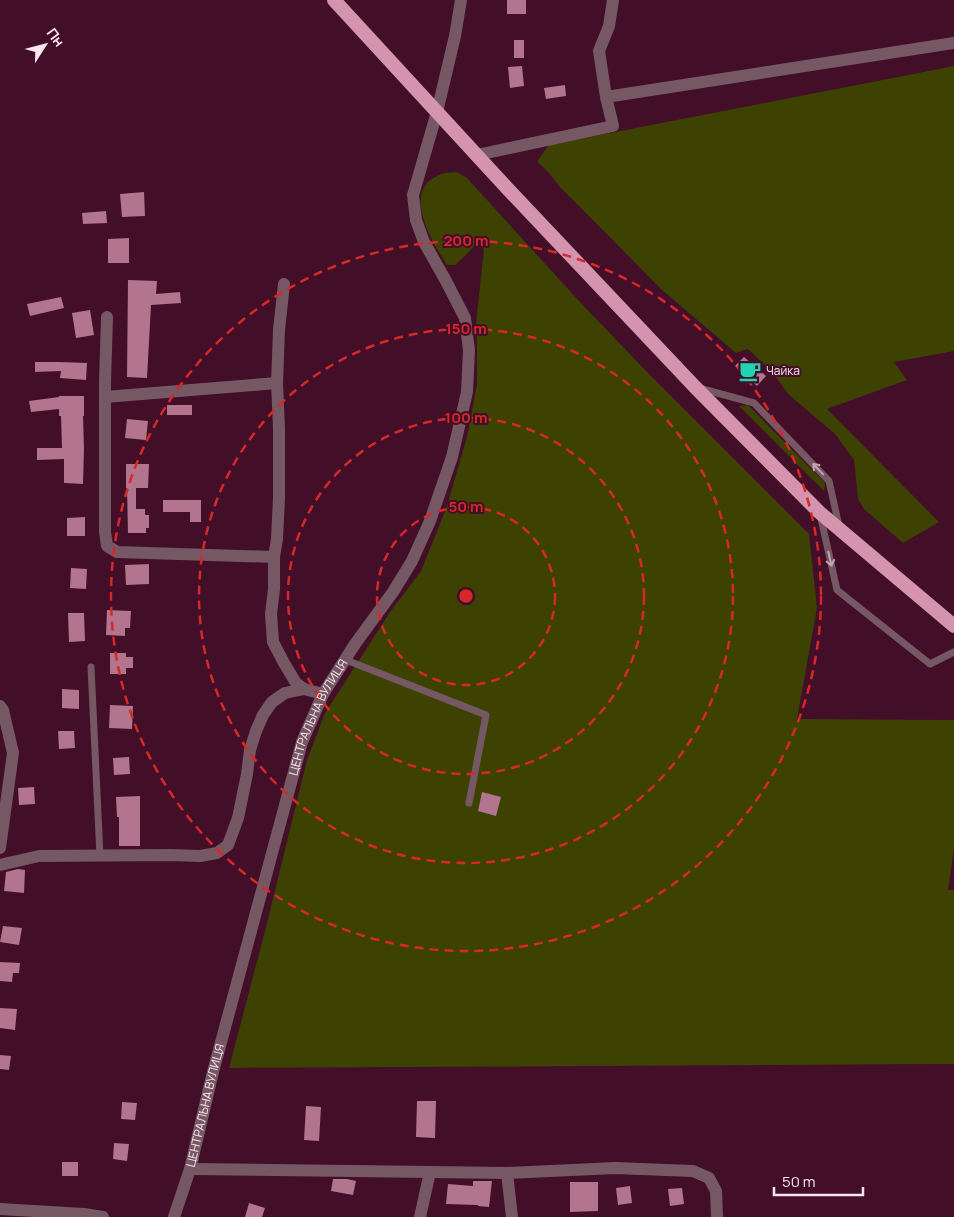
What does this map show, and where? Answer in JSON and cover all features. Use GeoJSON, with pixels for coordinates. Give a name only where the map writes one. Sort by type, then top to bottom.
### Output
{"type":"FeatureCollection","features":[{"type":"Feature","properties":{"kind":"highway"},"geometry":{"type":"LineString","coordinates":[[334,0],[695,387],[819,512],[954,626]]}},
{"type":"Feature","properties":{"kind":"street","name":"ЦЕНТРАЛЬНА ВУЛИЦЯ"},"geometry":{"type":"LineString","coordinates":[[174,1217],[190,1168],[213,1072],[302,742],[323,694],[412,561],[430,521],[452,456],[467,392],[469,350],[465,318],[424,242],[416,220],[414,195],[437,112],[455,36],[461,0]]}},
{"type":"Feature","properties":{"kind":"street"},"geometry":{"type":"LineString","coordinates":[[477,155],[613,126],[598,51],[609,26],[613,0]]}},
{"type":"Feature","properties":{"kind":"street"},"geometry":{"type":"LineString","coordinates":[[606,96],[954,42]]}},
{"type":"Feature","properties":{"kind":"street"},"geometry":{"type":"LineString","coordinates":[[284,284],[279,330],[277,383],[280,498],[271,614],[274,642],[292,677],[304,689],[323,694]]}},
{"type":"Feature","properties":{"kind":"street"},"geometry":{"type":"LineString","coordinates":[[107,317],[105,532],[108,546],[117,552],[274,557]]}},
{"type":"Feature","properties":{"kind":"street"},"geometry":{"type":"LineString","coordinates":[[105,397],[277,383]]}},
{"type":"Feature","properties":{"kind":"street"},"geometry":{"type":"LineString","coordinates":[[0,865],[39,856],[200,856],[217,853],[228,845],[238,818],[250,750],[263,715],[272,702],[285,693],[304,689]]}},
{"type":"Feature","properties":{"kind":"street"},"geometry":{"type":"LineString","coordinates":[[0,706],[3,710],[13,753],[0,848]]}},
{"type":"Feature","properties":{"kind":"street"},"geometry":{"type":"LineString","coordinates":[[190,1168],[507,1173],[615,1168],[693,1171],[708,1178],[716,1191],[717,1217]]}},
{"type":"Feature","properties":{"kind":"street"},"geometry":{"type":"LineString","coordinates":[[420,1217],[430,1172]]}},
{"type":"Feature","properties":{"kind":"street"},"geometry":{"type":"LineString","coordinates":[[507,1173],[512,1217]]}},
{"type":"Feature","properties":{"kind":"street"},"geometry":{"type":"LineString","coordinates":[[0,1209],[84,1214],[103,1217]]}},
{"type":"Feature","properties":{"kind":"lane"},"geometry":{"type":"LineString","coordinates":[[695,387],[754,403],[829,481],[839,529]]}},
{"type":"Feature","properties":{"kind":"lane"},"geometry":{"type":"LineString","coordinates":[[819,512],[837,590],[930,664],[954,652]]}},
{"type":"Feature","properties":{"kind":"lane"},"geometry":{"type":"LineString","coordinates":[[346,660],[486,715],[469,803]]}},
{"type":"Feature","properties":{"kind":"lane"},"geometry":{"type":"LineString","coordinates":[[91,667],[100,856]]}},
{"type":"Feature","properties":{"kind":"green space"},"geometry":{"type":"Polygon","coordinates":[[[954,66],[954,351],[894,362],[907,380],[827,409],[939,522],[903,543],[864,509],[858,499],[854,460],[835,434],[788,394],[773,373],[748,349],[736,353],[662,290],[560,187],[537,161],[549,145],[954,66]]]}},
{"type":"Feature","properties":{"kind":"green space"},"geometry":{"type":"Polygon","coordinates":[[[457,172],[467,178],[579,301],[649,374],[809,534],[817,608],[797,719],[954,720],[954,848],[948,890],[954,890],[954,1064],[229,1068],[307,760],[325,713],[390,612],[421,571],[446,509],[467,437],[477,384],[476,324],[484,249],[475,245],[455,265],[447,265],[425,224],[421,201],[423,191],[428,182],[441,174],[457,172]]]}},
{"type":"Feature","properties":{"kind":"green space"},"geometry":{"type":"Polygon","coordinates":[[[748,405],[825,483],[824,491],[739,406],[748,405]]]}},
{"type":"Feature","properties":{"kind":"building"},"geometry":{"type":"Polygon","coordinates":[[[507,0],[526,0],[526,14],[507,14],[507,0]]]}},
{"type":"Feature","properties":{"kind":"building"},"geometry":{"type":"Polygon","coordinates":[[[514,40],[524,40],[524,58],[514,58],[514,40]]]}},
{"type":"Feature","properties":{"kind":"building"},"geometry":{"type":"Polygon","coordinates":[[[522,66],[524,86],[510,88],[508,67],[522,66]]]}},
{"type":"Feature","properties":{"kind":"building"},"geometry":{"type":"Polygon","coordinates":[[[565,85],[566,96],[546,99],[544,88],[565,85]]]}},
{"type":"Feature","properties":{"kind":"building"},"geometry":{"type":"Polygon","coordinates":[[[144,192],[145,216],[122,217],[120,194],[144,192]]]}},
{"type":"Feature","properties":{"kind":"building"},"geometry":{"type":"Polygon","coordinates":[[[106,211],[107,223],[83,224],[82,213],[106,211]]]}},
{"type":"Feature","properties":{"kind":"building"},"geometry":{"type":"Polygon","coordinates":[[[129,238],[129,263],[108,263],[108,239],[129,238]]]}},
{"type":"Feature","properties":{"kind":"building"},"geometry":{"type":"Polygon","coordinates":[[[128,280],[157,281],[156,294],[180,292],[181,303],[151,305],[147,378],[127,377],[128,280]]]}},
{"type":"Feature","properties":{"kind":"building"},"geometry":{"type":"Polygon","coordinates":[[[61,297],[64,308],[30,316],[27,304],[61,297]]]}},
{"type":"Feature","properties":{"kind":"building"},"geometry":{"type":"Polygon","coordinates":[[[90,310],[94,335],[76,338],[72,313],[90,310]]]}},
{"type":"Feature","properties":{"kind":"building","name":"Чайка"},"geometry":{"type":"Polygon","coordinates":[[[744,357],[766,376],[757,386],[735,366],[744,357]]]}},
{"type":"Feature","properties":{"kind":"building"},"geometry":{"type":"Polygon","coordinates":[[[35,362],[87,363],[86,380],[60,378],[61,371],[35,372],[35,362]]]}},
{"type":"Feature","properties":{"kind":"building"},"geometry":{"type":"Polygon","coordinates":[[[59,396],[84,396],[83,484],[64,483],[64,459],[37,460],[37,448],[62,448],[61,416],[59,416],[59,409],[31,412],[29,401],[59,396]]]}},
{"type":"Feature","properties":{"kind":"building"},"geometry":{"type":"Polygon","coordinates":[[[167,405],[192,405],[192,415],[167,415],[167,405]]]}},
{"type":"Feature","properties":{"kind":"building"},"geometry":{"type":"Polygon","coordinates":[[[127,419],[148,421],[146,440],[125,438],[127,419]]]}},
{"type":"Feature","properties":{"kind":"building"},"geometry":{"type":"Polygon","coordinates":[[[126,464],[149,464],[148,488],[136,488],[136,509],[145,509],[145,515],[149,515],[149,528],[146,528],[146,533],[128,533],[126,464]]]}},
{"type":"Feature","properties":{"kind":"building"},"geometry":{"type":"Polygon","coordinates":[[[163,500],[201,500],[201,522],[190,522],[190,512],[163,512],[163,500]]]}},
{"type":"Feature","properties":{"kind":"building"},"geometry":{"type":"Polygon","coordinates":[[[85,517],[85,536],[67,536],[67,518],[85,517]]]}},
{"type":"Feature","properties":{"kind":"building"},"geometry":{"type":"Polygon","coordinates":[[[149,564],[149,584],[126,585],[125,565],[149,564]]]}},
{"type":"Feature","properties":{"kind":"building"},"geometry":{"type":"Polygon","coordinates":[[[71,568],[87,569],[86,589],[70,588],[71,568]]]}},
{"type":"Feature","properties":{"kind":"building"},"geometry":{"type":"Polygon","coordinates":[[[107,610],[131,611],[130,628],[125,628],[125,636],[106,635],[107,610]]]}},
{"type":"Feature","properties":{"kind":"building"},"geometry":{"type":"Polygon","coordinates":[[[68,613],[84,613],[85,641],[69,642],[68,613]]]}},
{"type":"Feature","properties":{"kind":"building"},"geometry":{"type":"Polygon","coordinates":[[[110,653],[126,653],[126,657],[133,657],[133,668],[126,668],[126,674],[110,674],[110,653]]]}},
{"type":"Feature","properties":{"kind":"building"},"geometry":{"type":"Polygon","coordinates":[[[62,689],[79,690],[79,709],[62,708],[62,689]]]}},
{"type":"Feature","properties":{"kind":"building"},"geometry":{"type":"Polygon","coordinates":[[[110,705],[133,706],[132,729],[109,728],[110,705]]]}},
{"type":"Feature","properties":{"kind":"building"},"geometry":{"type":"Polygon","coordinates":[[[58,731],[74,731],[75,748],[59,749],[58,731]]]}},
{"type":"Feature","properties":{"kind":"building"},"geometry":{"type":"Polygon","coordinates":[[[129,757],[130,774],[114,775],[113,758],[129,757]]]}},
{"type":"Feature","properties":{"kind":"building"},"geometry":{"type":"Polygon","coordinates":[[[34,787],[35,804],[19,805],[18,788],[34,787]]]}},
{"type":"Feature","properties":{"kind":"building"},"geometry":{"type":"Polygon","coordinates":[[[482,792],[501,797],[496,816],[478,811],[482,792]]]}},
{"type":"Feature","properties":{"kind":"building"},"geometry":{"type":"Polygon","coordinates":[[[140,796],[140,846],[119,846],[119,817],[117,817],[116,797],[140,796]]]}},
{"type":"Feature","properties":{"kind":"building"},"geometry":{"type":"Polygon","coordinates":[[[18,869],[25,870],[24,893],[4,891],[6,872],[18,869]]]}},
{"type":"Feature","properties":{"kind":"building"},"geometry":{"type":"Polygon","coordinates":[[[3,926],[22,928],[19,945],[0,942],[3,926]]]}},
{"type":"Feature","properties":{"kind":"building"},"geometry":{"type":"Polygon","coordinates":[[[0,962],[20,963],[19,973],[13,973],[12,982],[0,981],[0,962]]]}},
{"type":"Feature","properties":{"kind":"building"},"geometry":{"type":"Polygon","coordinates":[[[0,1008],[17,1009],[15,1030],[0,1028],[0,1008]]]}},
{"type":"Feature","properties":{"kind":"building"},"geometry":{"type":"Polygon","coordinates":[[[0,1055],[11,1056],[9,1070],[0,1069],[0,1055]]]}},
{"type":"Feature","properties":{"kind":"building"},"geometry":{"type":"Polygon","coordinates":[[[417,1101],[436,1101],[435,1138],[416,1137],[417,1101]]]}},
{"type":"Feature","properties":{"kind":"building"},"geometry":{"type":"Polygon","coordinates":[[[122,1102],[137,1103],[135,1120],[121,1119],[122,1102]]]}},
{"type":"Feature","properties":{"kind":"building"},"geometry":{"type":"Polygon","coordinates":[[[306,1106],[321,1107],[319,1141],[304,1140],[306,1106]]]}},
{"type":"Feature","properties":{"kind":"building"},"geometry":{"type":"Polygon","coordinates":[[[114,1143],[129,1144],[127,1161],[113,1159],[114,1143]]]}},
{"type":"Feature","properties":{"kind":"building"},"geometry":{"type":"Polygon","coordinates":[[[62,1162],[78,1162],[78,1176],[62,1176],[62,1162]]]}},
{"type":"Feature","properties":{"kind":"building"},"geometry":{"type":"Polygon","coordinates":[[[333,1179],[356,1181],[353,1195],[331,1191],[333,1179]]]}},
{"type":"Feature","properties":{"kind":"building"},"geometry":{"type":"Polygon","coordinates":[[[473,1181],[492,1181],[489,1207],[446,1204],[448,1184],[473,1186],[473,1181]]]}},
{"type":"Feature","properties":{"kind":"building"},"geometry":{"type":"Polygon","coordinates":[[[570,1182],[598,1182],[598,1211],[570,1212],[570,1182]]]}},
{"type":"Feature","properties":{"kind":"building"},"geometry":{"type":"Polygon","coordinates":[[[630,1186],[632,1203],[618,1205],[616,1188],[630,1186]]]}},
{"type":"Feature","properties":{"kind":"building"},"geometry":{"type":"Polygon","coordinates":[[[682,1188],[684,1204],[670,1206],[668,1189],[682,1188]]]}},
{"type":"Feature","properties":{"kind":"building"},"geometry":{"type":"Polygon","coordinates":[[[249,1203],[265,1208],[262,1217],[245,1217],[249,1203]]]}},
{"type":"Feature","properties":{"kind":"place","name":"Чайка"},"geometry":{"type":"Point","coordinates":[750,371]}}]}
